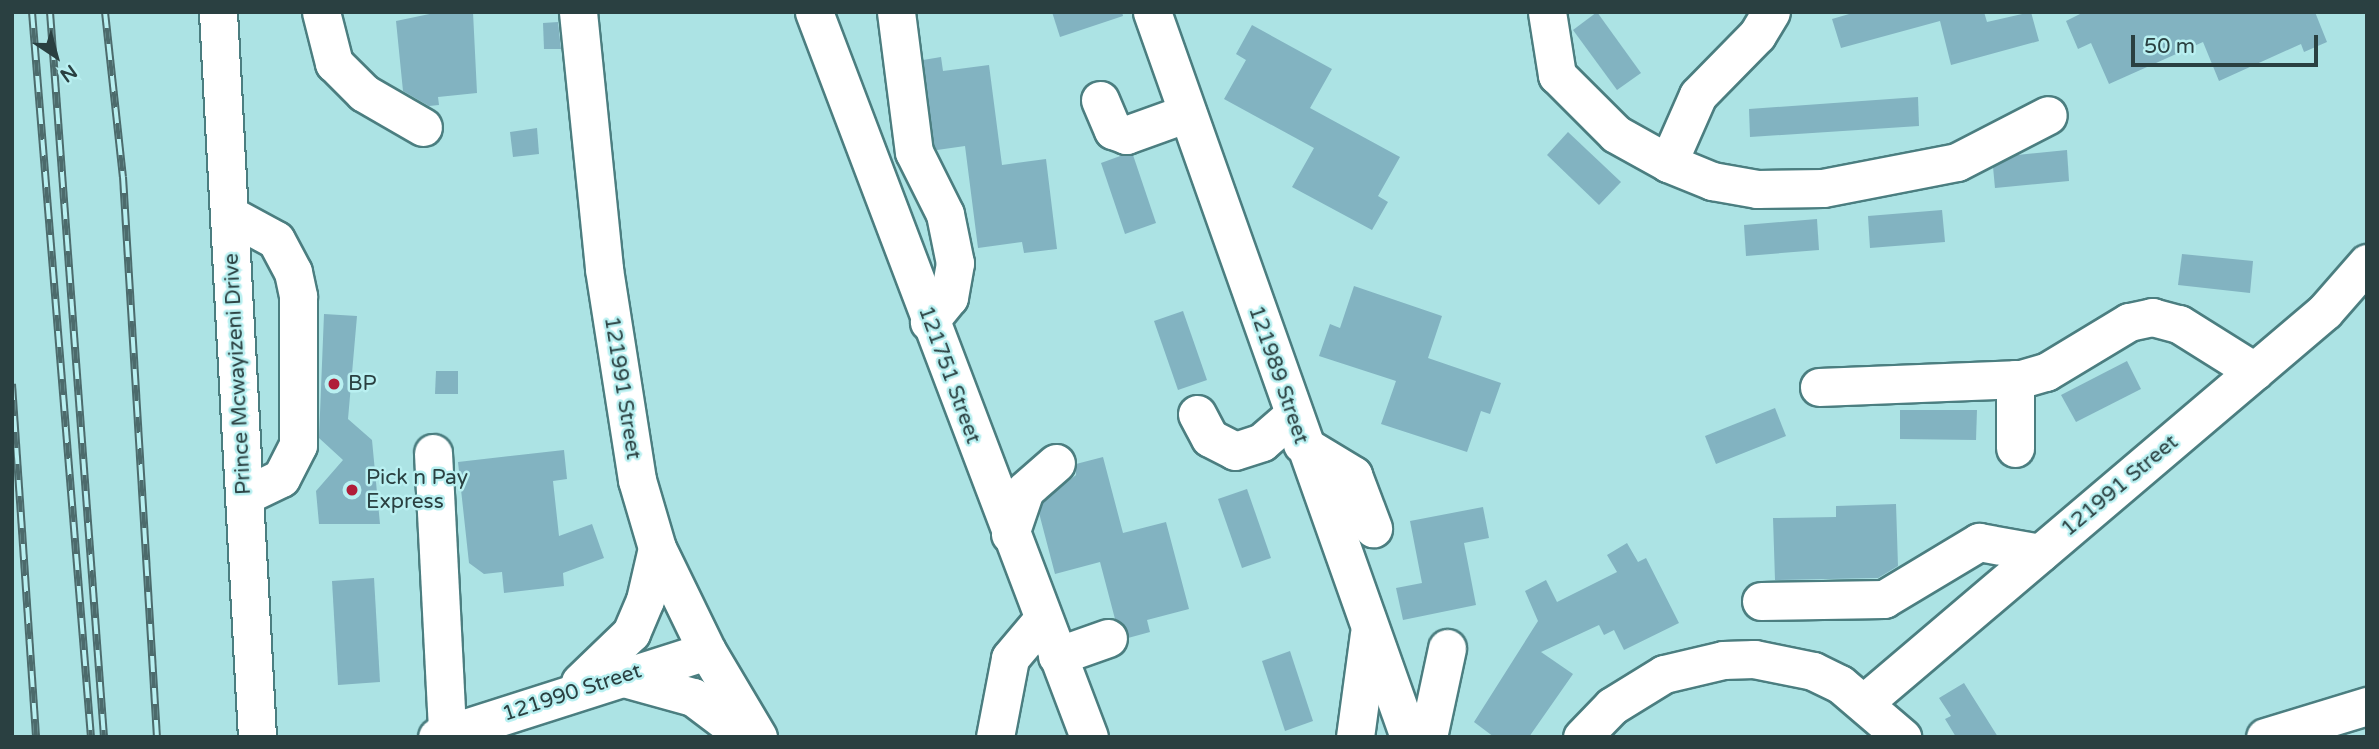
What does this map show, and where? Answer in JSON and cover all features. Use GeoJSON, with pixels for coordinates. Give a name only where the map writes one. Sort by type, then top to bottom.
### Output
{"type":"FeatureCollection","features":[{"type":"Feature","properties":{"kind":"street","name":"Prince Mcwayizeni Drive"},"geometry":{"type":"LineString","coordinates":[[218,12],[257,737]]}},
{"type":"Feature","properties":{"kind":"street"},"geometry":{"type":"LineString","coordinates":[[321,12],[334,63],[364,93],[424,127]]}},
{"type":"Feature","properties":{"kind":"street","name":"121991 Street"},"geometry":{"type":"LineString","coordinates":[[579,12],[625,426],[657,548],[706,651],[758,737]]}},
{"type":"Feature","properties":{"kind":"street","name":"121751 Street"},"geometry":{"type":"LineString","coordinates":[[814,12],[929,322],[1089,737]]}},
{"type":"Feature","properties":{"kind":"street"},"geometry":{"type":"LineString","coordinates":[[896,12],[914,152],[945,214],[955,263],[949,297],[929,322]]}},
{"type":"Feature","properties":{"kind":"street","name":"121989 Street"},"geometry":{"type":"LineString","coordinates":[[1152,12],[1297,430],[1409,737]]}},
{"type":"Feature","properties":{"kind":"street"},"geometry":{"type":"LineString","coordinates":[[1547,12],[1557,75],[1616,135],[1668,163],[1712,181],[1757,189],[1823,188],[1957,162],[2048,115]]}},
{"type":"Feature","properties":{"kind":"street"},"geometry":{"type":"LineString","coordinates":[[1668,163],[1698,95],[1757,35],[1771,12]]}},
{"type":"Feature","properties":{"kind":"street"},"geometry":{"type":"LineString","coordinates":[[1100,100],[1112,130],[1126,135],[1187,113]]}},
{"type":"Feature","properties":{"kind":"street"},"geometry":{"type":"LineString","coordinates":[[230,215],[276,240],[293,272],[298,296],[296,453],[281,478],[244,496]]}},
{"type":"Feature","properties":{"kind":"street","name":"121991 Street"},"geometry":{"type":"LineString","coordinates":[[1866,701],[2325,311],[2367,263]]}},
{"type":"Feature","properties":{"kind":"street"},"geometry":{"type":"LineString","coordinates":[[1819,387],[2015,379],[2046,372],[2129,322],[2152,317],[2179,324],[2254,371]]}},
{"type":"Feature","properties":{"kind":"street"},"geometry":{"type":"LineString","coordinates":[[2015,379],[2015,448]]}},
{"type":"Feature","properties":{"kind":"street"},"geometry":{"type":"LineString","coordinates":[[1197,414],[1210,438],[1235,451],[1297,430],[1353,475],[1373,528]]}},
{"type":"Feature","properties":{"kind":"street"},"geometry":{"type":"LineString","coordinates":[[433,453],[442,735]]}},
{"type":"Feature","properties":{"kind":"street"},"geometry":{"type":"LineString","coordinates":[[1010,534],[1025,490],[1056,463]]}},
{"type":"Feature","properties":{"kind":"street"},"geometry":{"type":"LineString","coordinates":[[1762,601],[1884,598],[1979,542],[2039,553]]}},
{"type":"Feature","properties":{"kind":"street"},"geometry":{"type":"LineString","coordinates":[[566,694],[631,633],[645,600],[657,548]]}},
{"type":"Feature","properties":{"kind":"street"},"geometry":{"type":"LineString","coordinates":[[995,737],[1010,658],[1043,619]]}},
{"type":"Feature","properties":{"kind":"street"},"geometry":{"type":"LineString","coordinates":[[1355,737],[1369,633]]}},
{"type":"Feature","properties":{"kind":"street"},"geometry":{"type":"LineString","coordinates":[[1057,656],[1108,638]]}},
{"type":"Feature","properties":{"kind":"street"},"geometry":{"type":"LineString","coordinates":[[1428,737],[1447,648]]}},
{"type":"Feature","properties":{"kind":"street","name":"121990 Street"},"geometry":{"type":"LineString","coordinates":[[442,735],[513,724],[566,694],[706,651]]}},
{"type":"Feature","properties":{"kind":"street"},"geometry":{"type":"LineString","coordinates":[[1582,737],[1637,688],[1664,674],[1723,660],[1754,659],[1813,671],[1866,701],[1902,737]]}},
{"type":"Feature","properties":{"kind":"street"},"geometry":{"type":"LineString","coordinates":[[618,677],[693,697],[746,737]]}},
{"type":"Feature","properties":{"kind":"street"},"geometry":{"type":"LineString","coordinates":[[2265,737],[2352,710]]}},
{"type":"Feature","properties":{"kind":"street"},"geometry":{"type":"LineString","coordinates":[[2308,737],[2352,710]]}},
{"type":"Feature","properties":{"kind":"building"},"geometry":{"type":"Polygon","coordinates":[[[439,12],[473,12],[477,93],[438,97],[439,105],[429,106],[403,91],[396,21],[439,12]]]}},
{"type":"Feature","properties":{"kind":"building"},"geometry":{"type":"Polygon","coordinates":[[[1052,12],[1122,12],[1123,16],[1060,37],[1052,12]]]}},
{"type":"Feature","properties":{"kind":"building"},"geometry":{"type":"Polygon","coordinates":[[[1597,12],[1641,73],[1617,90],[1573,30],[1597,12]]]}},
{"type":"Feature","properties":{"kind":"building"},"geometry":{"type":"Polygon","coordinates":[[[1856,12],[1984,12],[1987,22],[2031,12],[2039,41],[1951,65],[1940,21],[1841,48],[1832,19],[1856,12]]]}},
{"type":"Feature","properties":{"kind":"building"},"geometry":{"type":"Polygon","coordinates":[[[2084,12],[2315,12],[2327,42],[2304,52],[2301,44],[2219,81],[2203,42],[2109,84],[2091,43],[2078,49],[2066,21],[2084,12]]]}},
{"type":"Feature","properties":{"kind":"building"},"geometry":{"type":"Polygon","coordinates":[[[558,22],[561,49],[544,49],[543,23],[558,22]]]}},
{"type":"Feature","properties":{"kind":"building"},"geometry":{"type":"Polygon","coordinates":[[[1252,25],[1332,69],[1310,108],[1400,157],[1378,196],[1388,202],[1372,230],[1292,187],[1314,148],[1224,99],[1246,60],[1236,54],[1252,25]]]}},
{"type":"Feature","properties":{"kind":"building"},"geometry":{"type":"Polygon","coordinates":[[[941,57],[943,71],[989,65],[1002,165],[1046,159],[1057,249],[1024,253],[1022,242],[978,248],[965,146],[937,150],[934,146],[923,60],[941,57]]]}},
{"type":"Feature","properties":{"kind":"building"},"geometry":{"type":"Polygon","coordinates":[[[1918,97],[1919,126],[1750,137],[1749,109],[1918,97]]]}},
{"type":"Feature","properties":{"kind":"building"},"geometry":{"type":"Polygon","coordinates":[[[537,128],[539,154],[513,157],[510,132],[537,128]]]}},
{"type":"Feature","properties":{"kind":"building"},"geometry":{"type":"Polygon","coordinates":[[[1568,132],[1621,182],[1599,205],[1547,155],[1568,132]]]}},
{"type":"Feature","properties":{"kind":"building"},"geometry":{"type":"Polygon","coordinates":[[[2067,150],[2069,181],[1995,188],[1993,167],[2017,155],[2067,150]]]}},
{"type":"Feature","properties":{"kind":"building"},"geometry":{"type":"Polygon","coordinates":[[[1123,155],[1133,155],[1156,223],[1125,234],[1101,163],[1123,155]]]}},
{"type":"Feature","properties":{"kind":"building"},"geometry":{"type":"Polygon","coordinates":[[[1942,210],[1945,242],[1870,248],[1868,216],[1942,210]]]}},
{"type":"Feature","properties":{"kind":"building"},"geometry":{"type":"Polygon","coordinates":[[[1817,219],[1819,250],[1746,256],[1744,225],[1817,219]]]}},
{"type":"Feature","properties":{"kind":"building"},"geometry":{"type":"Polygon","coordinates":[[[2182,254],[2253,261],[2250,293],[2178,285],[2182,254]]]}},
{"type":"Feature","properties":{"kind":"building"},"geometry":{"type":"Polygon","coordinates":[[[1354,286],[1442,316],[1428,358],[1501,383],[1490,414],[1481,411],[1467,452],[1381,424],[1396,381],[1319,356],[1330,324],[1340,328],[1354,286]]]}},
{"type":"Feature","properties":{"kind":"building"},"geometry":{"type":"Polygon","coordinates":[[[1183,311],[1207,380],[1178,390],[1154,321],[1183,311]]]}},
{"type":"Feature","properties":{"kind":"building"},"geometry":{"type":"Polygon","coordinates":[[[324,314],[357,316],[348,419],[372,440],[380,524],[319,524],[316,491],[343,460],[319,438],[324,314]]]}},
{"type":"Feature","properties":{"kind":"building"},"geometry":{"type":"Polygon","coordinates":[[[2127,361],[2141,389],[2076,422],[2061,395],[2127,361]]]}},
{"type":"Feature","properties":{"kind":"building"},"geometry":{"type":"Polygon","coordinates":[[[436,371],[458,371],[458,394],[435,394],[436,371]]]}},
{"type":"Feature","properties":{"kind":"building"},"geometry":{"type":"Polygon","coordinates":[[[1775,408],[1786,436],[1716,464],[1705,436],[1775,408]]]}},
{"type":"Feature","properties":{"kind":"building"},"geometry":{"type":"Polygon","coordinates":[[[1900,410],[1977,410],[1976,440],[1900,439],[1900,410]]]}},
{"type":"Feature","properties":{"kind":"building"},"geometry":{"type":"Polygon","coordinates":[[[564,450],[567,479],[553,481],[559,536],[592,524],[604,558],[563,573],[564,586],[504,593],[502,572],[484,574],[469,563],[458,462],[564,450]]]}},
{"type":"Feature","properties":{"kind":"building"},"geometry":{"type":"Polygon","coordinates":[[[1103,457],[1123,533],[1166,522],[1189,609],[1147,620],[1150,632],[1128,638],[1115,619],[1100,562],[1055,574],[1039,513],[1043,502],[1076,475],[1076,464],[1103,457]]]}},
{"type":"Feature","properties":{"kind":"building"},"geometry":{"type":"Polygon","coordinates":[[[1247,489],[1271,558],[1242,568],[1218,499],[1247,489]]]}},
{"type":"Feature","properties":{"kind":"building"},"geometry":{"type":"Polygon","coordinates":[[[1896,504],[1898,566],[1878,578],[1775,580],[1773,518],[1836,517],[1836,506],[1896,504]]]}},
{"type":"Feature","properties":{"kind":"building"},"geometry":{"type":"Polygon","coordinates":[[[1483,507],[1489,538],[1464,543],[1476,605],[1403,620],[1396,588],[1422,583],[1410,521],[1483,507]]]}},
{"type":"Feature","properties":{"kind":"building"},"geometry":{"type":"Polygon","coordinates":[[[1627,543],[1638,562],[1646,558],[1679,623],[1624,650],[1614,630],[1604,635],[1599,625],[1541,652],[1573,674],[1529,737],[1494,737],[1474,722],[1538,621],[1525,591],[1546,580],[1557,602],[1617,572],[1607,555],[1627,543]]]}},
{"type":"Feature","properties":{"kind":"building"},"geometry":{"type":"Polygon","coordinates":[[[374,578],[380,682],[338,685],[332,581],[374,578]]]}},
{"type":"Feature","properties":{"kind":"building"},"geometry":{"type":"Polygon","coordinates":[[[1290,651],[1313,721],[1285,731],[1262,661],[1290,651]]]}},
{"type":"Feature","properties":{"kind":"building"},"geometry":{"type":"Polygon","coordinates":[[[1964,683],[1998,737],[1956,737],[1945,719],[1951,716],[1939,698],[1964,683]]]}},
{"type":"Feature","properties":{"kind":"railway"},"geometry":{"type":"LineString","coordinates":[[32,12],[91,737]]}},
{"type":"Feature","properties":{"kind":"railway"},"geometry":{"type":"LineString","coordinates":[[50,12],[104,737]]}},
{"type":"Feature","properties":{"kind":"railway"},"geometry":{"type":"LineString","coordinates":[[105,12],[123,177],[157,737]]}},
{"type":"Feature","properties":{"kind":"railway"},"geometry":{"type":"LineString","coordinates":[[12,384],[36,737]]}},
{"type":"Feature","properties":{"kind":"place","name":"BP"},"geometry":{"type":"Point","coordinates":[334,384]}},
{"type":"Feature","properties":{"kind":"place","name":"Pick n Pay Express"},"geometry":{"type":"Point","coordinates":[352,490]}}]}
